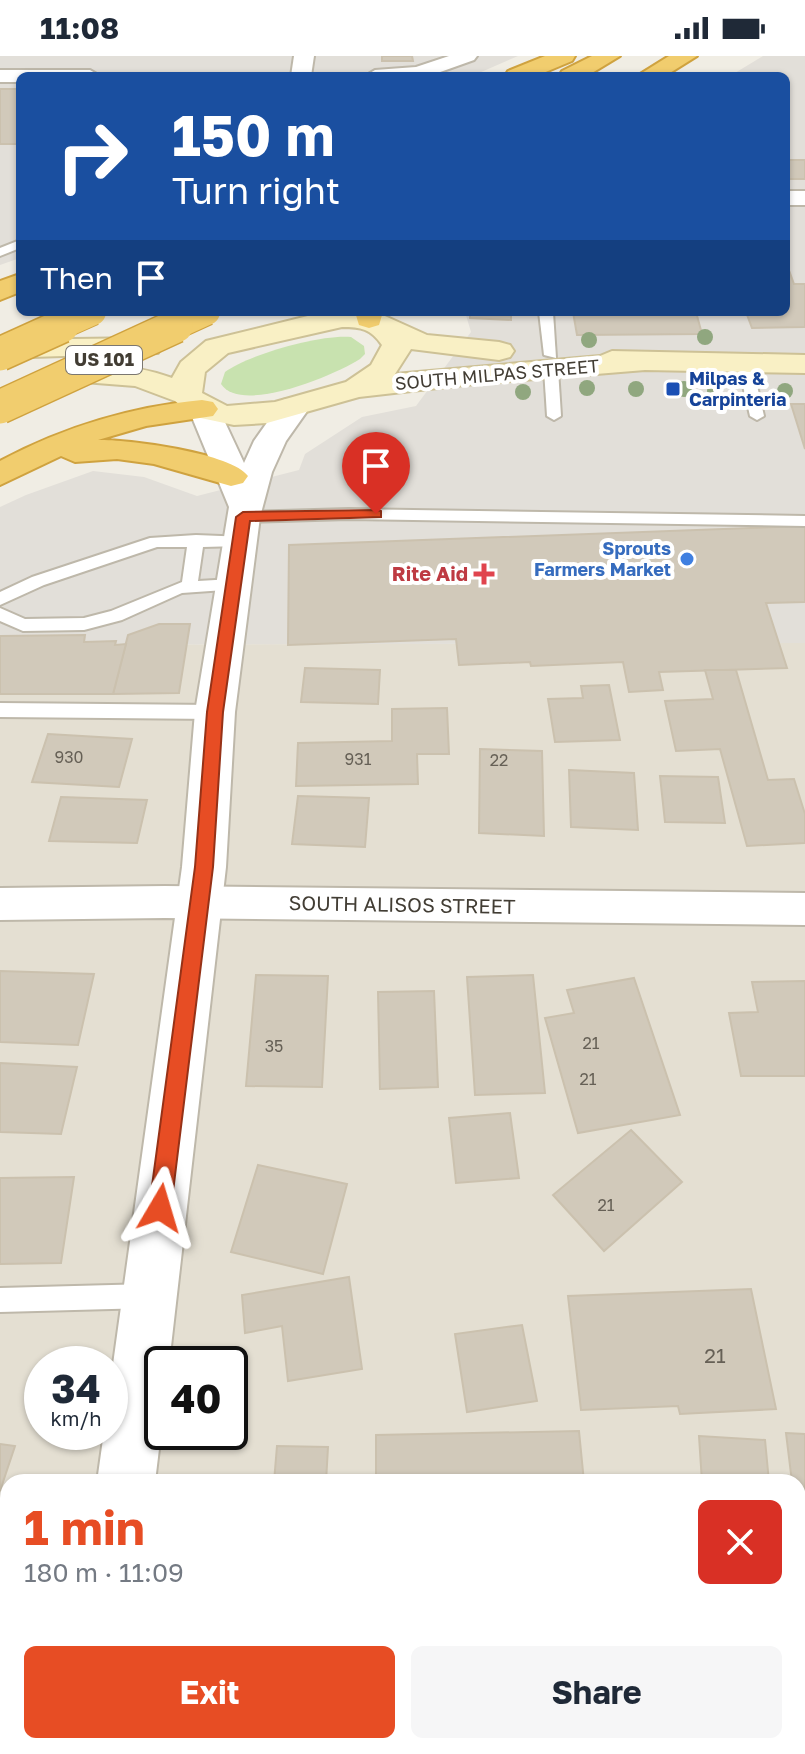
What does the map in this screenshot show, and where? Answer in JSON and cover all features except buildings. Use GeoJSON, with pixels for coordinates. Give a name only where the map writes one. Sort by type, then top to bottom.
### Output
{"type":"FeatureCollection","features":[{"type":"Feature","properties":{"kind":"highway"},"geometry":{"type":"LineString","coordinates":[[526,72],[564,56]]}},
{"type":"Feature","properties":{"kind":"highway"},"geometry":{"type":"LineString","coordinates":[[578,72],[609,56]]}},
{"type":"Feature","properties":{"kind":"highway"},"geometry":{"type":"LineString","coordinates":[[656,72],[688,56]]}},
{"type":"Feature","properties":{"kind":"highway","name":"US 101"},"geometry":{"type":"LineString","coordinates":[[0,351],[84,316]]}},
{"type":"Feature","properties":{"kind":"highway","name":"US 101"},"geometry":{"type":"LineString","coordinates":[[0,407],[198,316]]}},
{"type":"Feature","properties":{"kind":"highway"},"geometry":{"type":"LineString","coordinates":[[0,475],[102,425],[198,404]]}},
{"type":"Feature","properties":{"kind":"highway"},"geometry":{"type":"LineString","coordinates":[[29,459],[97,449],[155,451],[240,510]]}},
{"type":"Feature","properties":{"kind":"main road"},"geometry":{"type":"LineString","coordinates":[[0,351],[217,347],[342,318],[375,320],[397,345],[394,358],[385,369],[355,389],[265,414],[236,416],[198,404],[139,377],[0,373]]}},
{"type":"Feature","properties":{"kind":"main road","name":"SOUTH MILPAS STREET"},"geometry":{"type":"LineString","coordinates":[[375,320],[422,343],[551,362],[805,364]]}},
{"type":"Feature","properties":{"kind":"main road"},"geometry":{"type":"LineString","coordinates":[[198,404],[187,379],[192,368],[217,347]]}},
{"type":"Feature","properties":{"kind":"main road","name":"SOUTH MILPAS STREET"},"geometry":{"type":"LineString","coordinates":[[355,389],[551,362]]}},
{"type":"Feature","properties":{"kind":"street"},"geometry":{"type":"LineString","coordinates":[[422,72],[467,56]]}},
{"type":"Feature","properties":{"kind":"street"},"geometry":{"type":"LineString","coordinates":[[198,404],[240,510]]}},
{"type":"Feature","properties":{"kind":"street"},"geometry":{"type":"LineString","coordinates":[[127,1474],[199,903],[215,712],[240,510],[270,441],[294,407]]}},
{"type":"Feature","properties":{"kind":"street","name":"SOUTH ALISOS STREET"},"geometry":{"type":"LineString","coordinates":[[0,904],[805,909]]}},
{"type":"Feature","properties":{"kind":"lane"},"geometry":{"type":"LineString","coordinates":[[546,316],[554,416]]}},
{"type":"Feature","properties":{"kind":"lane"},"geometry":{"type":"LineString","coordinates":[[745,364],[757,416]]}},
{"type":"Feature","properties":{"kind":"lane"},"geometry":{"type":"LineString","coordinates":[[0,599],[38,581],[133,548],[156,542],[196,540],[240,510],[805,521]]}},
{"type":"Feature","properties":{"kind":"lane"},"geometry":{"type":"LineString","coordinates":[[189,587],[196,540]]}},
{"type":"Feature","properties":{"kind":"lane"},"geometry":{"type":"LineString","coordinates":[[0,614],[23,625],[84,624],[116,616],[169,591],[233,585]]}},
{"type":"Feature","properties":{"kind":"lane"},"geometry":{"type":"LineString","coordinates":[[0,710],[215,712]]}},
{"type":"Feature","properties":{"kind":"lane"},"geometry":{"type":"LineString","coordinates":[[0,1300],[149,1296]]}},
{"type":"Feature","properties":{"kind":"shaded area"},"geometry":{"type":"Polygon","coordinates":[[[0,56],[518,56],[481,72],[16,72],[16,259],[0,265],[0,56]]]}},
{"type":"Feature","properties":{"kind":"shaded area"},"geometry":{"type":"Polygon","coordinates":[[[763,56],[805,56],[805,643],[0,645],[0,507],[26,495],[93,471],[144,477],[197,496],[299,470],[305,454],[362,417],[416,406],[471,332],[466,316],[790,316],[790,72],[737,72],[763,56]]]}},
{"type":"Feature","properties":{"kind":"shaded area"},"geometry":{"type":"Polygon","coordinates":[[[805,643],[805,1474],[0,1474],[0,645],[805,643]]]}},
{"type":"Feature","properties":{"kind":"green space"},"geometry":{"type":"Polygon","coordinates":[[[351,337],[364,346],[365,354],[348,366],[310,382],[267,394],[248,395],[232,392],[221,384],[225,372],[268,352],[305,342],[351,337]]]}},
{"type":"Feature","properties":{"kind":"place","name":"Milpas & Carpinteria"},"geometry":{"type":"Point","coordinates":[673,389]}},
{"type":"Feature","properties":{"kind":"place","name":"Sprouts Farmers Market"},"geometry":{"type":"Point","coordinates":[687,559]}},
{"type":"Feature","properties":{"kind":"place","name":"Rite Aid"},"geometry":{"type":"Point","coordinates":[484,574]}},
{"type":"Feature","properties":{"kind":"route"},"geometry":{"type":"LineString","coordinates":[[160,1208],[204,867],[215,712],[243,517],[376,514]]}}]}
